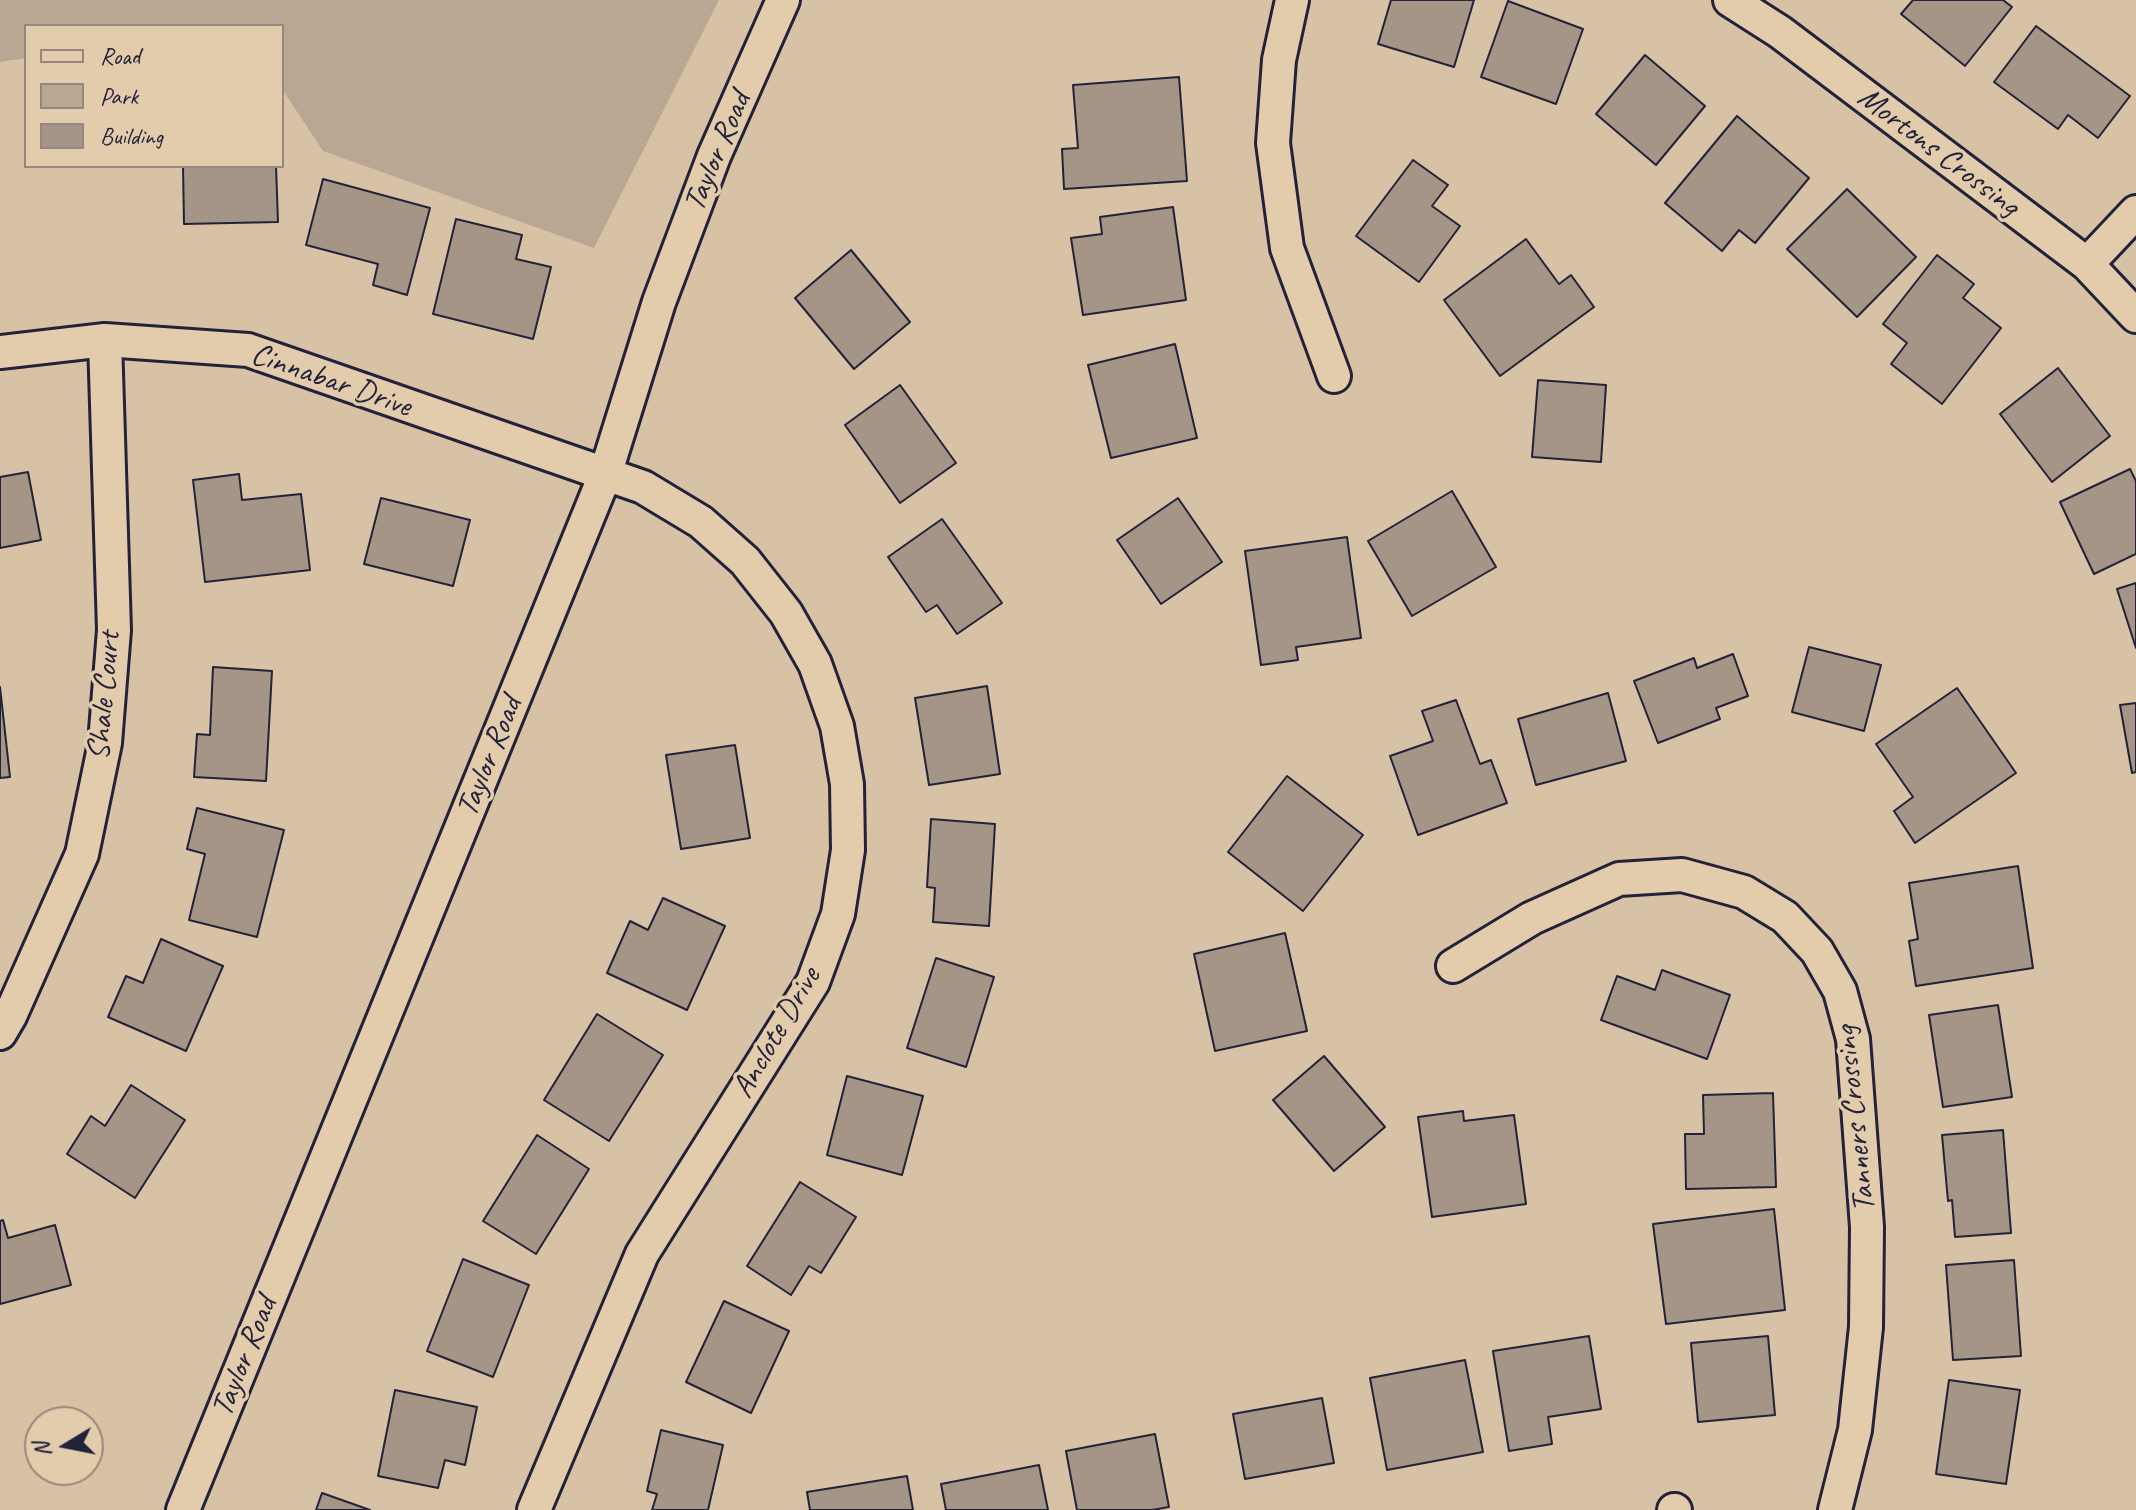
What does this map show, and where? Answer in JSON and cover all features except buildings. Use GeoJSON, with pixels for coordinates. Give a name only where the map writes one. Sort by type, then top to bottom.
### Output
{"type":"FeatureCollection","features":[{"type":"Feature","properties":{"kind":"street","name":"Taylor Road"},"geometry":{"type":"LineString","coordinates":[[183,1510],[605,475],[659,302],[714,156],[783,0]]}},
{"type":"Feature","properties":{"kind":"street"},"geometry":{"type":"LineString","coordinates":[[1292,0],[1279,60],[1273,143],[1287,248],[1334,376]]}},
{"type":"Feature","properties":{"kind":"street","name":"Mortons Crossing"},"geometry":{"type":"LineString","coordinates":[[1730,0],[1780,32],[2087,264],[2136,316]]}},
{"type":"Feature","properties":{"kind":"street"},"geometry":{"type":"LineString","coordinates":[[2087,264],[2136,212]]}},
{"type":"Feature","properties":{"kind":"street","name":"Cinnabar Drive"},"geometry":{"type":"LineString","coordinates":[[0,352],[105,340],[248,350],[605,475]]}},
{"type":"Feature","properties":{"kind":"street","name":"Shale Court"},"geometry":{"type":"LineString","coordinates":[[0,1033],[82,854],[105,743],[114,630],[105,340]]}},
{"type":"Feature","properties":{"kind":"street","name":"Anclote Drive"},"geometry":{"type":"LineString","coordinates":[[534,1510],[642,1254],[813,982],[838,914],[848,850],[847,784],[837,726],[815,664],[786,613],[745,561],[701,522],[643,487],[605,475]]}},
{"type":"Feature","properties":{"kind":"street","name":"Tanners Crossing"},"geometry":{"type":"LineString","coordinates":[[1453,966],[1532,918],[1619,879],[1682,875],[1744,892],[1785,917],[1817,951],[1840,991],[1853,1039],[1867,1227],[1866,1327],[1855,1430],[1835,1510]]}},
{"type":"Feature","properties":{"kind":"green space"},"geometry":{"type":"Polygon","coordinates":[[[0,0],[719,0],[594,248],[323,151],[284,92],[284,24],[24,24],[24,58],[0,62],[0,0]]]}}]}
